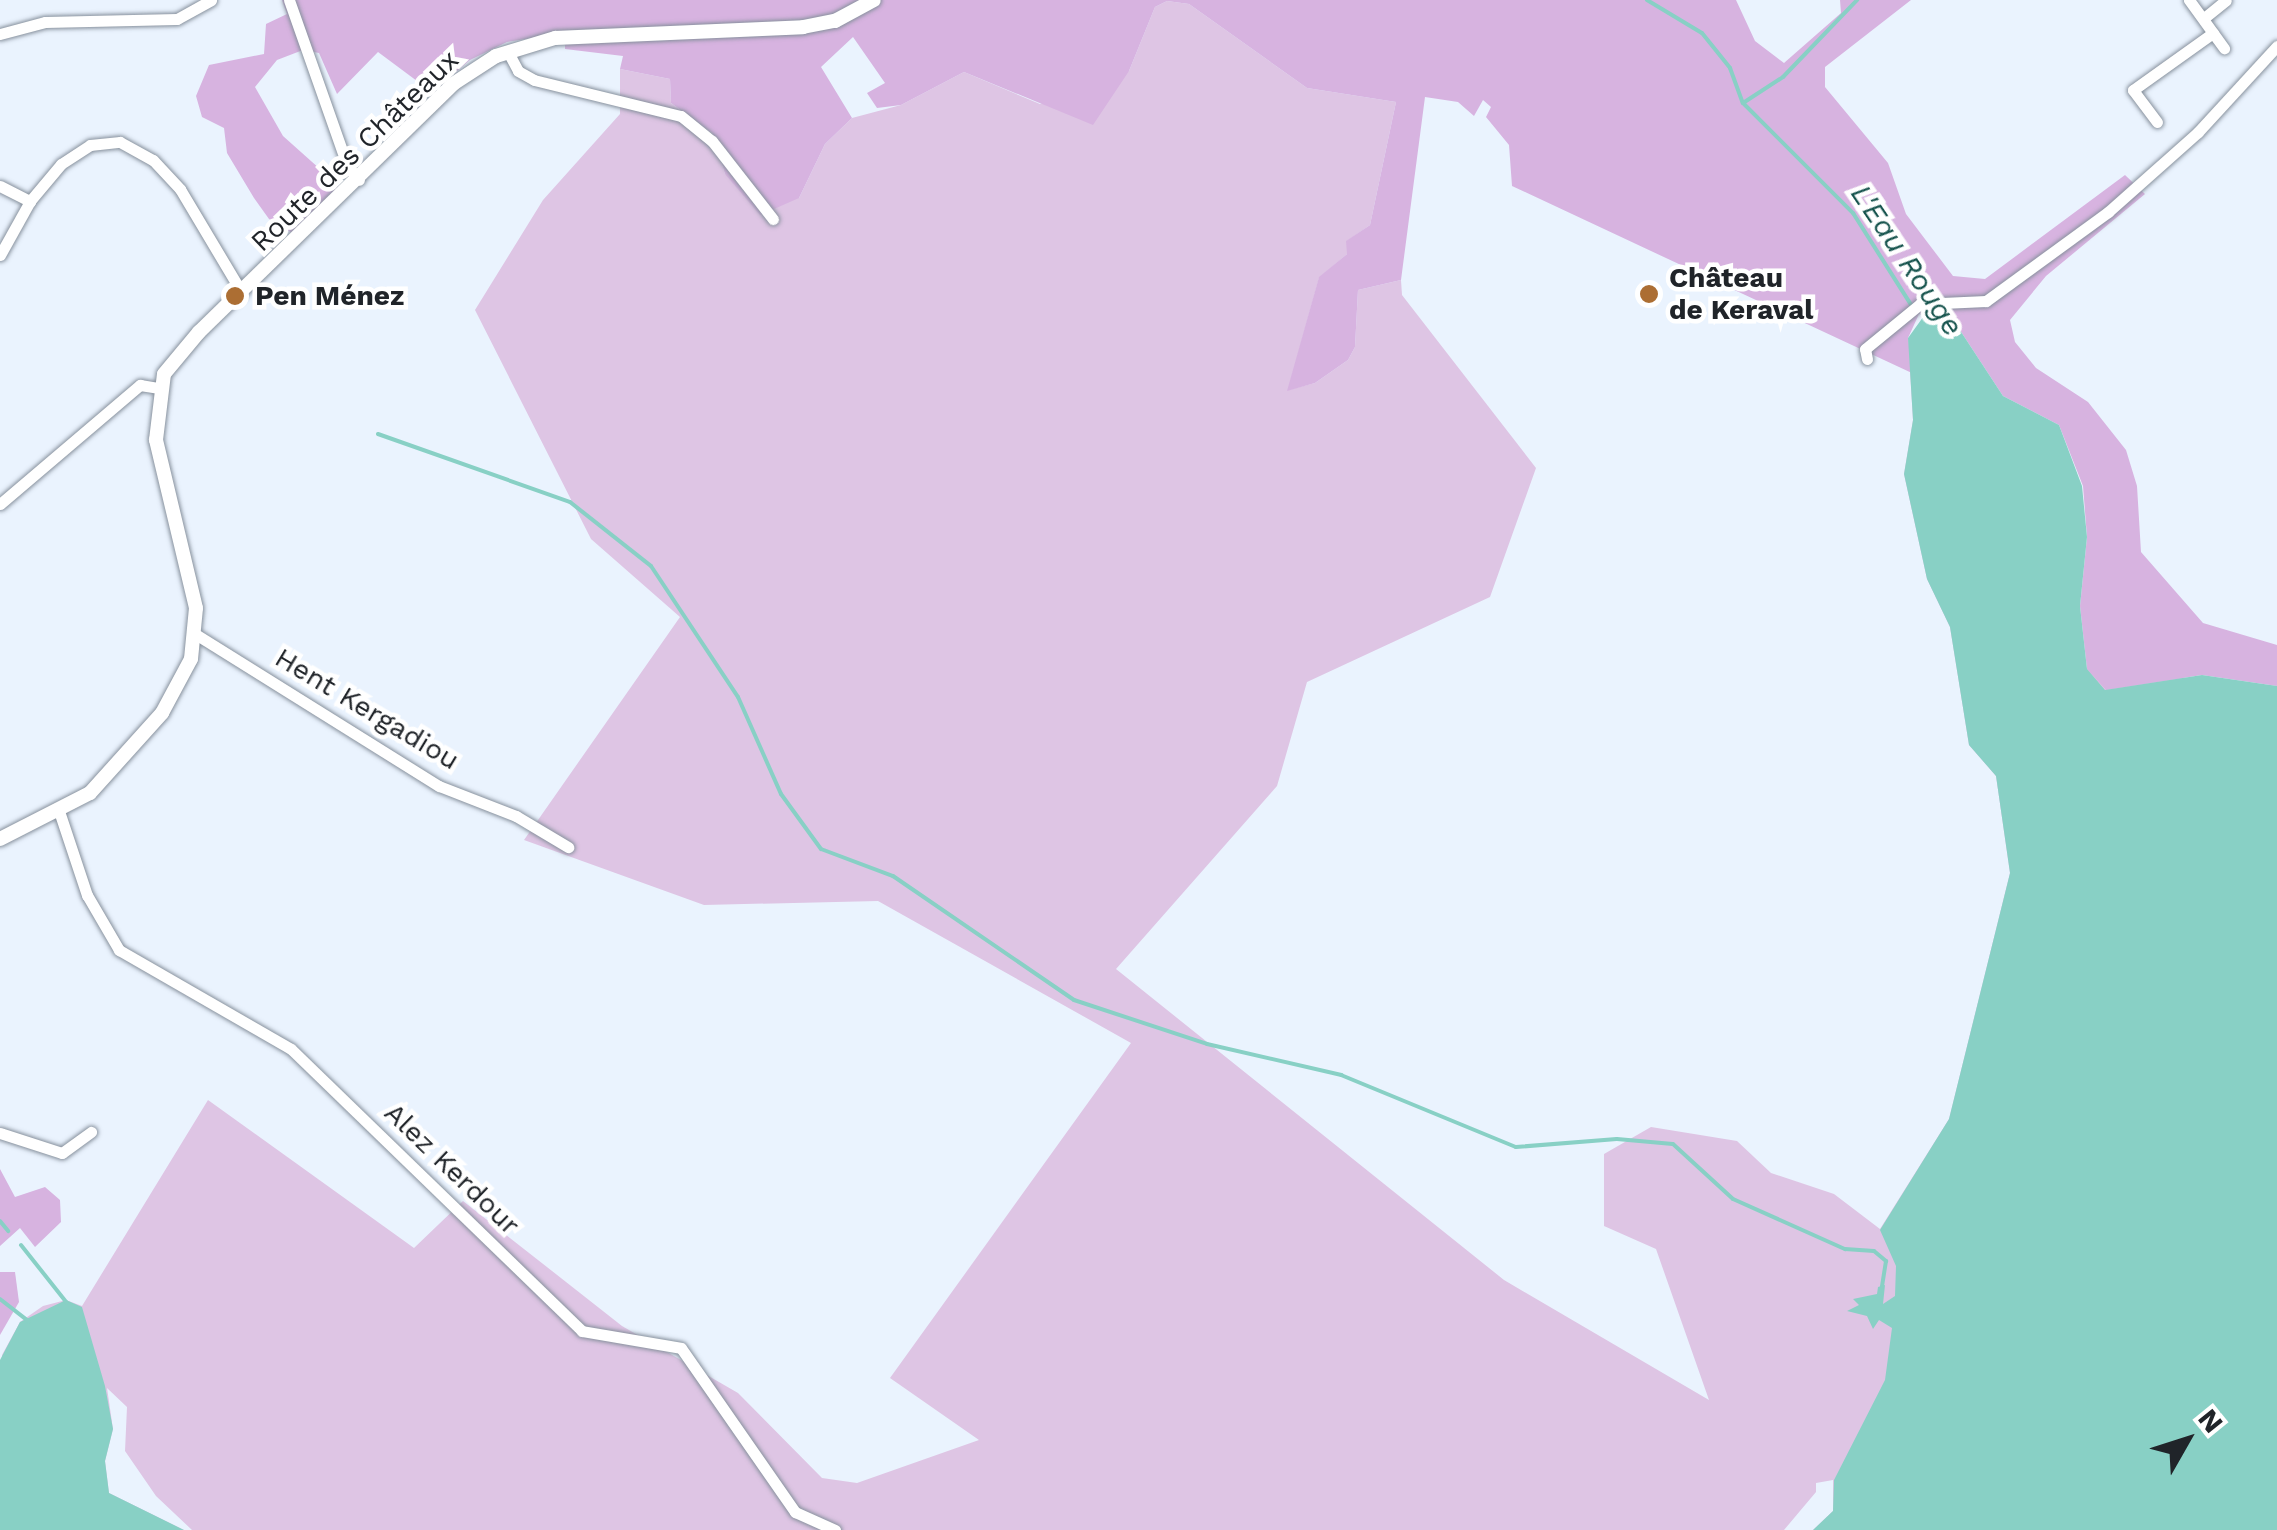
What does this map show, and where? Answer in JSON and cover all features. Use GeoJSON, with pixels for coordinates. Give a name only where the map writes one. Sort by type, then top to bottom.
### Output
{"type":"FeatureCollection","features":[{"type":"Feature","properties":{"kind":"street"},"geometry":{"type":"LineString","coordinates":[[0,34],[44,22],[177,19],[211,0]]}},
{"type":"Feature","properties":{"kind":"street"},"geometry":{"type":"LineString","coordinates":[[289,0],[347,165],[359,180]]}},
{"type":"Feature","properties":{"kind":"street","name":"Route des Châteaux"},"geometry":{"type":"LineString","coordinates":[[0,839],[90,793],[153,724],[178,689],[197,636],[189,574],[156,440],[158,388],[182,348],[359,180],[452,84],[508,52],[579,35],[803,27],[835,20],[874,0]]}},
{"type":"Feature","properties":{"kind":"street"},"geometry":{"type":"LineString","coordinates":[[2189,0],[2224,48]]}},
{"type":"Feature","properties":{"kind":"street"},"geometry":{"type":"LineString","coordinates":[[2204,18],[2226,0]]}},
{"type":"Feature","properties":{"kind":"street"},"geometry":{"type":"LineString","coordinates":[[2157,122],[2133,90],[2213,32]]}},
{"type":"Feature","properties":{"kind":"street"},"geometry":{"type":"LineString","coordinates":[[1867,359],[1865,348],[1920,304],[1937,298],[1979,304],[2131,194],[2277,46]]}},
{"type":"Feature","properties":{"kind":"street"},"geometry":{"type":"LineString","coordinates":[[508,52],[518,71],[534,80],[680,116],[712,141],[772,219]]}},
{"type":"Feature","properties":{"kind":"street"},"geometry":{"type":"LineString","coordinates":[[0,255],[30,202],[82,149],[110,142],[131,146],[180,189],[242,294]]}},
{"type":"Feature","properties":{"kind":"street"},"geometry":{"type":"LineString","coordinates":[[0,186],[30,202]]}},
{"type":"Feature","properties":{"kind":"street"},"geometry":{"type":"LineString","coordinates":[[0,504],[140,385],[158,388]]}},
{"type":"Feature","properties":{"kind":"street","name":"Hent Kergadiou"},"geometry":{"type":"LineString","coordinates":[[197,636],[439,786],[516,816],[568,847]]}},
{"type":"Feature","properties":{"kind":"street","name":"Alez Kerdour"},"geometry":{"type":"LineString","coordinates":[[60,811],[87,895],[119,950],[291,1049],[582,1331],[682,1348],[795,1512],[835,1530]]}},
{"type":"Feature","properties":{"kind":"street"},"geometry":{"type":"LineString","coordinates":[[0,1132],[62,1154],[92,1132]]}},
{"type":"Feature","properties":{"kind":"shaded area"},"geometry":{"type":"Polygon","coordinates":[[[282,0],[1736,0],[1755,41],[1784,63],[1841,13],[1840,0],[1911,0],[1825,67],[1825,87],[1888,163],[1906,214],[1953,276],[1985,279],[2125,175],[2145,194],[2046,276],[2010,320],[2015,342],[2036,368],[2088,402],[2126,450],[2137,486],[2141,552],[2203,623],[2277,645],[2277,686],[2202,675],[2106,690],[2087,669],[2080,606],[2087,537],[2083,486],[2059,425],[2003,396],[1952,318],[1919,314],[1908,338],[1914,374],[1512,186],[1509,145],[1486,117],[1491,107],[1483,100],[1474,116],[1458,102],[1425,97],[1401,280],[1358,290],[1355,347],[1348,360],[1315,383],[1287,391],[1319,277],[1347,254],[1346,241],[1370,225],[1396,102],[1307,88],[1189,4],[1167,1],[1155,7],[1129,71],[1093,125],[964,72],[901,105],[877,108],[867,93],[885,83],[853,37],[821,67],[852,118],[825,144],[799,198],[760,215],[725,174],[712,133],[671,103],[670,79],[620,69],[623,56],[565,49],[565,33],[507,42],[470,60],[425,98],[421,84],[378,52],[337,94],[319,53],[303,50],[277,60],[255,87],[283,136],[339,186],[292,233],[269,219],[254,198],[227,153],[224,128],[202,117],[196,96],[209,65],[264,54],[266,24],[287,14],[282,0]]]}},
{"type":"Feature","properties":{"kind":"shaded area"},"geometry":{"type":"Polygon","coordinates":[[[1167,1],[1189,4],[1307,88],[1396,102],[1370,225],[1347,241],[1347,254],[1319,278],[1288,390],[1315,383],[1348,360],[1355,347],[1358,290],[1401,280],[1402,295],[1536,468],[1490,597],[1307,682],[1277,786],[1116,969],[1504,1280],[1709,1400],[1656,1249],[1604,1226],[1604,1154],[1651,1127],[1737,1141],[1771,1173],[1834,1194],[1880,1229],[1949,1119],[2010,873],[1996,776],[1969,745],[1950,627],[1927,579],[1904,474],[1913,420],[1908,338],[2087,669],[2277,686],[2277,1530],[1813,1530],[1833,1511],[1833,1480],[1816,1483],[1816,1492],[1784,1530],[192,1530],[156,1496],[125,1451],[127,1407],[107,1388],[113,1429],[105,1461],[109,1493],[184,1530],[0,1530],[2,1355],[20,1322],[43,1306],[66,1300],[82,1306],[208,1100],[414,1248],[463,1201],[622,1326],[738,1393],[822,1478],[857,1483],[979,1440],[890,1378],[1131,1043],[878,901],[704,905],[524,840],[680,617],[591,539],[475,310],[543,200],[620,114],[620,69],[670,79],[671,103],[712,133],[725,174],[799,198],[825,144],[852,118],[901,105],[964,72],[1040,104],[1129,71],[1155,7],[1167,1]]]}},
{"type":"Feature","properties":{"kind":"shaded area"},"geometry":{"type":"Polygon","coordinates":[[[1926,313],[1952,318],[2003,396],[2059,425],[2082,486],[2087,537],[2080,606],[2087,669],[2105,690],[2202,675],[2277,686],[2277,1530],[1813,1530],[1833,1511],[1834,1480],[1885,1380],[1892,1328],[1879,1320],[1873,1329],[1867,1316],[1847,1311],[1859,1305],[1853,1299],[1877,1294],[1878,1287],[1885,1285],[1883,1304],[1895,1296],[1896,1266],[1880,1230],[1949,1119],[2010,873],[1996,776],[1969,745],[1950,627],[1927,579],[1904,474],[1913,420],[1908,338],[1926,313]]]}},
{"type":"Feature","properties":{"kind":"shaded area"},"geometry":{"type":"Polygon","coordinates":[[[0,1169],[15,1197],[45,1187],[60,1200],[61,1222],[35,1247],[20,1228],[0,1246],[0,1169]]]}},
{"type":"Feature","properties":{"kind":"shaded area"},"geometry":{"type":"Polygon","coordinates":[[[0,1272],[15,1272],[19,1302],[0,1335],[0,1272]]]}},
{"type":"Feature","properties":{"kind":"shaded area"},"geometry":{"type":"Polygon","coordinates":[[[66,1300],[82,1307],[105,1386],[113,1429],[105,1461],[109,1493],[184,1530],[0,1530],[0,1360],[20,1322],[66,1300]]]}},
{"type":"Feature","properties":{"kind":"waterway","name":"L'Eau Rouge"},"geometry":{"type":"LineString","coordinates":[[1647,0],[1702,33],[1730,68],[1743,103],[1853,213],[1913,308]]}},
{"type":"Feature","properties":{"kind":"waterway"},"geometry":{"type":"LineString","coordinates":[[1743,103],[1783,77],[1857,0]]}},
{"type":"Feature","properties":{"kind":"waterway"},"geometry":{"type":"LineString","coordinates":[[378,434],[570,502],[651,566],[738,697],[781,794],[821,849],[893,876],[1074,1000],[1207,1044],[1341,1075],[1516,1147],[1617,1139],[1673,1144],[1733,1199],[1845,1249],[1874,1251],[1886,1261],[1881,1291]]}},
{"type":"Feature","properties":{"kind":"waterway"},"geometry":{"type":"LineString","coordinates":[[0,1221],[8,1231]]}},
{"type":"Feature","properties":{"kind":"waterway"},"geometry":{"type":"LineString","coordinates":[[21,1245],[67,1303]]}},
{"type":"Feature","properties":{"kind":"waterway"},"geometry":{"type":"LineString","coordinates":[[0,1299],[28,1321]]}},
{"type":"Feature","properties":{"kind":"place","name":"Château de Keraval"},"geometry":{"type":"Point","coordinates":[1649,294]}},
{"type":"Feature","properties":{"kind":"place","name":"Pen Ménez"},"geometry":{"type":"Point","coordinates":[235,296]}}]}
